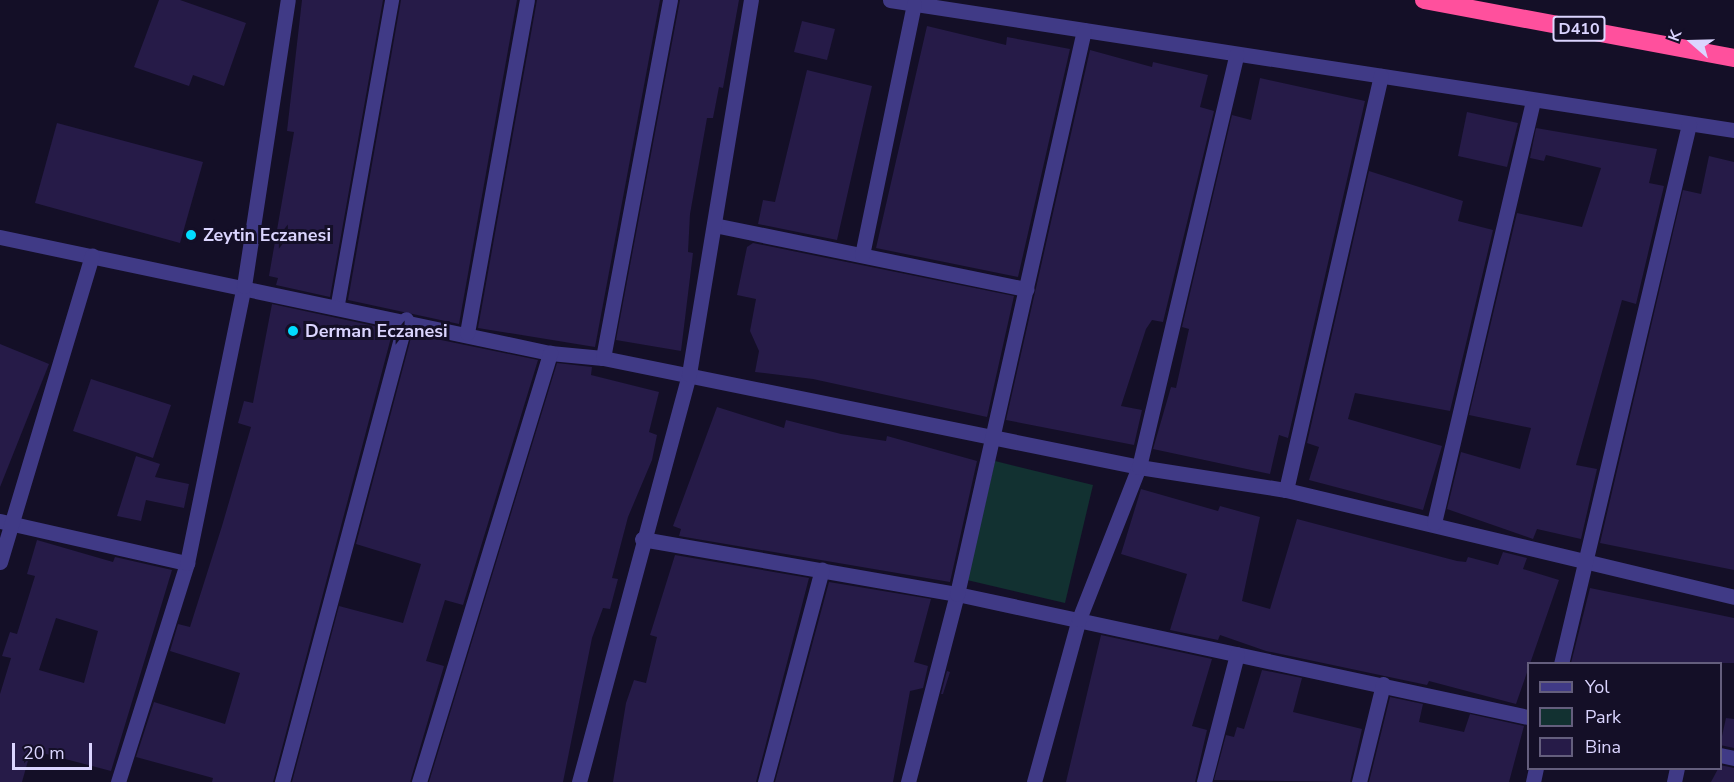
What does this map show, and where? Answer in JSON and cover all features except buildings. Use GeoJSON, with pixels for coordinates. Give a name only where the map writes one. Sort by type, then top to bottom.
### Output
{"type":"FeatureCollection","features":[{"type":"Feature","properties":{"kind":"highway","name":"D410"},"geometry":{"type":"LineString","coordinates":[[1424,0],[1734,58]]}},
{"type":"Feature","properties":{"kind":"street"},"geometry":{"type":"LineString","coordinates":[[118,782],[187,563],[244,286],[288,0]]}},
{"type":"Feature","properties":{"kind":"street"},"geometry":{"type":"LineString","coordinates":[[466,333],[527,0]]}},
{"type":"Feature","properties":{"kind":"street"},"geometry":{"type":"LineString","coordinates":[[603,358],[670,0]]}},
{"type":"Feature","properties":{"kind":"street"},"geometry":{"type":"LineString","coordinates":[[579,782],[642,539],[689,374],[751,0]]}},
{"type":"Feature","properties":{"kind":"street"},"geometry":{"type":"LineString","coordinates":[[890,0],[1734,130]]}},
{"type":"Feature","properties":{"kind":"street"},"geometry":{"type":"LineString","coordinates":[[862,255],[914,4]]}},
{"type":"Feature","properties":{"kind":"street"},"geometry":{"type":"LineString","coordinates":[[908,782],[957,594],[1084,30]]}},
{"type":"Feature","properties":{"kind":"street"},"geometry":{"type":"LineString","coordinates":[[1034,782],[1079,619],[1139,467],[1237,54]]}},
{"type":"Feature","properties":{"kind":"street"},"geometry":{"type":"LineString","coordinates":[[1286,490],[1381,76]]}},
{"type":"Feature","properties":{"kind":"street"},"geometry":{"type":"LineString","coordinates":[[1434,523],[1533,100]]}},
{"type":"Feature","properties":{"kind":"street"},"geometry":{"type":"LineString","coordinates":[[1561,662],[1583,562],[1689,124]]}},
{"type":"Feature","properties":{"kind":"street"},"geometry":{"type":"LineString","coordinates":[[714,225],[1027,289]]}},
{"type":"Feature","properties":{"kind":"street"},"geometry":{"type":"LineString","coordinates":[[0,237],[338,304],[550,353],[603,358],[689,374],[994,435],[1139,467],[1286,490],[1434,523],[1583,562],[1733,592]]}},
{"type":"Feature","properties":{"kind":"street"},"geometry":{"type":"LineString","coordinates":[[0,562],[6,522],[92,255]]}},
{"type":"Feature","properties":{"kind":"street"},"geometry":{"type":"LineString","coordinates":[[282,782],[406,319]]}},
{"type":"Feature","properties":{"kind":"street"},"geometry":{"type":"LineString","coordinates":[[420,782],[550,353]]}},
{"type":"Feature","properties":{"kind":"street"},"geometry":{"type":"LineString","coordinates":[[6,522],[187,563]]}},
{"type":"Feature","properties":{"kind":"street"},"geometry":{"type":"LineString","coordinates":[[642,539],[957,594],[1527,717]]}},
{"type":"Feature","properties":{"kind":"street"},"geometry":{"type":"LineString","coordinates":[[765,782],[822,569]]}},
{"type":"Feature","properties":{"kind":"street"},"geometry":{"type":"LineString","coordinates":[[1204,782],[1237,654]]}},
{"type":"Feature","properties":{"kind":"street"},"geometry":{"type":"LineString","coordinates":[[1359,782],[1383,684]]}},
{"type":"Feature","properties":{"kind":"lane"},"geometry":{"type":"LineString","coordinates":[[338,304],[392,0]]}},
{"type":"Feature","properties":{"kind":"green space"},"geometry":{"type":"Polygon","coordinates":[[[995,461],[1093,485],[1065,603],[967,580],[995,461]]]}},
{"type":"Feature","properties":{"kind":"place","name":"Zeytin Eczanesi"},"geometry":{"type":"Point","coordinates":[191,235]}},
{"type":"Feature","properties":{"kind":"place","name":"Derman Eczanesi"},"geometry":{"type":"Point","coordinates":[293,331]}}]}
